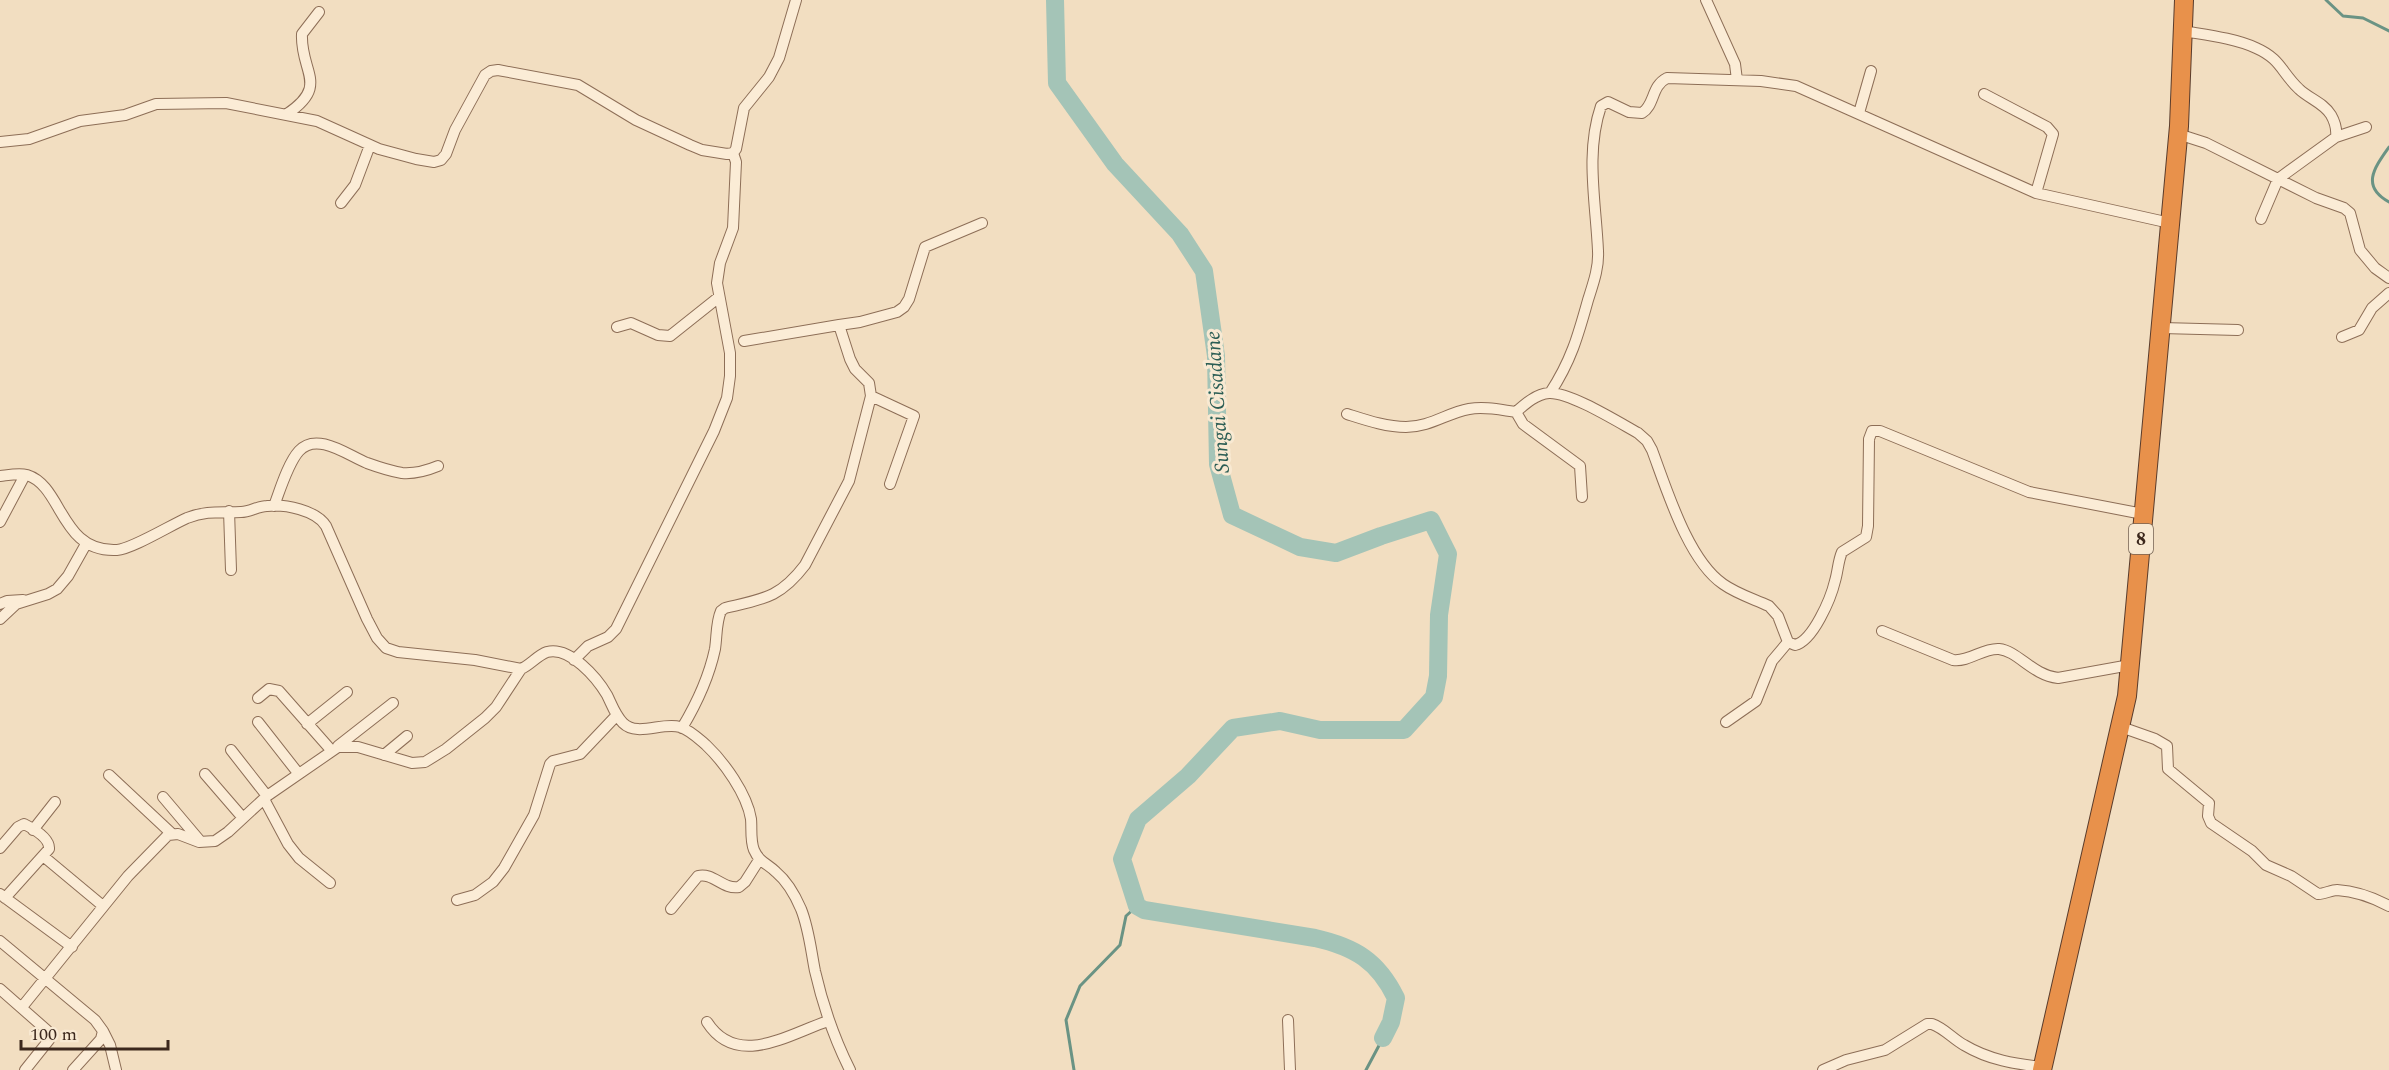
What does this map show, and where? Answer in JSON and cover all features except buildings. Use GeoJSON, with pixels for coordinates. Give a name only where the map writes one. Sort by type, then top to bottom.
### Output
{"type":"FeatureCollection","features":[{"type":"Feature","properties":{"kind":"highway","name":"8"},"geometry":{"type":"LineString","coordinates":[[2043,1069],[2121,727],[2130,665],[2178,134],[2184,0]]}},
{"type":"Feature","properties":{"kind":"street"},"geometry":{"type":"LineString","coordinates":[[0,142],[29,139],[80,122],[125,115],[160,103],[233,104],[326,124],[370,145],[424,161],[441,160],[485,75],[498,69],[578,85],[636,120],[690,145],[702,150],[733,153],[736,149],[744,108],[770,77],[779,58],[796,0]]}},
{"type":"Feature","properties":{"kind":"street"},"geometry":{"type":"LineString","coordinates":[[1706,0],[1735,64],[1737,80]]}},
{"type":"Feature","properties":{"kind":"street"},"geometry":{"type":"LineString","coordinates":[[287,114],[305,101],[309,93],[311,81],[302,34],[319,12]]}},
{"type":"Feature","properties":{"kind":"street"},"geometry":{"type":"LineString","coordinates":[[2183,31],[2254,46],[2268,54],[2281,64],[2283,72],[2301,92],[2330,113],[2336,126],[2336,137]]}},
{"type":"Feature","properties":{"kind":"street"},"geometry":{"type":"LineString","coordinates":[[1859,113],[1871,71]]}},
{"type":"Feature","properties":{"kind":"street"},"geometry":{"type":"LineString","coordinates":[[1550,393],[1573,352],[1596,273],[1598,250],[1592,181],[1597,124],[1601,106],[1608,102],[1629,112],[1642,113],[1648,108],[1657,85],[1667,78],[1775,82],[1796,86],[2036,193],[2170,223]]}},
{"type":"Feature","properties":{"kind":"street"},"geometry":{"type":"LineString","coordinates":[[1984,94],[2047,127],[2053,134],[2036,193]]}},
{"type":"Feature","properties":{"kind":"street"},"geometry":{"type":"LineString","coordinates":[[2261,219],[2278,179],[2336,137],[2366,128]]}},
{"type":"Feature","properties":{"kind":"street"},"geometry":{"type":"LineString","coordinates":[[2178,134],[2206,143],[2316,198],[2344,208],[2350,213],[2360,250],[2375,268],[2389,278]]}},
{"type":"Feature","properties":{"kind":"street"},"geometry":{"type":"LineString","coordinates":[[341,203],[355,185],[370,145]]}},
{"type":"Feature","properties":{"kind":"street"},"geometry":{"type":"LineString","coordinates":[[574,660],[588,646],[608,637],[616,629],[725,406],[729,389],[730,361],[719,297],[718,270],[730,240],[734,222],[736,162],[733,153]]}},
{"type":"Feature","properties":{"kind":"street"},"geometry":{"type":"LineString","coordinates":[[744,341],[860,322],[897,312],[909,299],[925,247],[982,223]]}},
{"type":"Feature","properties":{"kind":"street"},"geometry":{"type":"LineString","coordinates":[[2342,337],[2359,330],[2372,308],[2389,293]]}},
{"type":"Feature","properties":{"kind":"street"},"geometry":{"type":"LineString","coordinates":[[617,327],[630,323],[658,335],[670,336],[719,297]]}},
{"type":"Feature","properties":{"kind":"street"},"geometry":{"type":"LineString","coordinates":[[682,728],[705,683],[721,611],[774,595],[790,582],[805,565],[849,481],[871,396],[869,383],[855,369],[850,359],[839,325]]}},
{"type":"Feature","properties":{"kind":"street"},"geometry":{"type":"LineString","coordinates":[[2162,328],[2238,330]]}},
{"type":"Feature","properties":{"kind":"street"},"geometry":{"type":"LineString","coordinates":[[1347,414],[1379,424],[1408,427],[1432,424],[1468,409],[1516,411],[1535,398],[1550,393],[1571,398],[1638,433],[1647,441],[1677,516],[1706,566],[1722,584],[1775,611],[1788,642]]}},
{"type":"Feature","properties":{"kind":"street"},"geometry":{"type":"LineString","coordinates":[[871,396],[914,416],[890,484]]}},
{"type":"Feature","properties":{"kind":"street"},"geometry":{"type":"LineString","coordinates":[[1516,411],[1523,424],[1580,466],[1582,497]]}},
{"type":"Feature","properties":{"kind":"street"},"geometry":{"type":"LineString","coordinates":[[1788,642],[1799,645],[1810,633],[1831,596],[1842,552],[1866,537],[1869,526],[1869,439],[1872,431],[1881,431],[2029,492],[2143,514]]}},
{"type":"Feature","properties":{"kind":"street"},"geometry":{"type":"LineString","coordinates":[[274,506],[295,456],[307,446],[319,444],[333,447],[365,462],[401,472],[414,473],[438,465]]}},
{"type":"Feature","properties":{"kind":"street"},"geometry":{"type":"LineString","coordinates":[[0,476],[25,475],[40,484],[72,529],[86,543],[96,547],[120,550],[190,517],[212,511],[241,512],[274,506],[310,514],[323,522],[367,619],[377,638],[386,648],[398,652],[475,660],[521,669]]}},
{"type":"Feature","properties":{"kind":"street"},"geometry":{"type":"LineString","coordinates":[[0,522],[25,475]]}},
{"type":"Feature","properties":{"kind":"street"},"geometry":{"type":"LineString","coordinates":[[230,511],[231,570]]}},
{"type":"Feature","properties":{"kind":"street"},"geometry":{"type":"LineString","coordinates":[[0,604],[48,594],[57,589],[68,576],[86,543]]}},
{"type":"Feature","properties":{"kind":"street"},"geometry":{"type":"LineString","coordinates":[[0,619],[25,600]]}},
{"type":"Feature","properties":{"kind":"street"},"geometry":{"type":"LineString","coordinates":[[1882,631],[1953,660],[1960,661],[1989,650],[2000,649],[2039,674],[2048,677],[2058,678],[2130,665]]}},
{"type":"Feature","properties":{"kind":"street"},"geometry":{"type":"LineString","coordinates":[[1726,722],[1756,701],[1772,661],[1788,642]]}},
{"type":"Feature","properties":{"kind":"street"},"geometry":{"type":"LineString","coordinates":[[334,748],[351,745],[417,764],[432,758],[458,740],[492,712],[521,669],[547,652],[564,654],[574,660],[602,688],[626,726],[635,729],[663,726],[682,728],[706,745],[729,773],[751,817],[753,847],[759,860],[782,877],[802,912],[828,1021],[850,1070]]}},
{"type":"Feature","properties":{"kind":"street"},"geometry":{"type":"LineString","coordinates":[[258,698],[269,689],[277,690],[307,724],[334,748]]}},
{"type":"Feature","properties":{"kind":"street"},"geometry":{"type":"LineString","coordinates":[[307,724],[347,692]]}},
{"type":"Feature","properties":{"kind":"street"},"geometry":{"type":"LineString","coordinates":[[109,775],[171,833],[201,842],[210,842],[221,838],[265,797],[393,703]]}},
{"type":"Feature","properties":{"kind":"street"},"geometry":{"type":"LineString","coordinates":[[457,900],[474,895],[493,882],[504,868],[534,815],[553,760],[580,754],[617,715]]}},
{"type":"Feature","properties":{"kind":"street"},"geometry":{"type":"LineString","coordinates":[[258,722],[298,773]]}},
{"type":"Feature","properties":{"kind":"street"},"geometry":{"type":"LineString","coordinates":[[2121,727],[2167,746],[2168,769],[2209,803],[2208,816],[2211,823],[2252,851],[2271,869],[2291,876],[2318,894],[2337,890],[2350,892],[2389,906]]}},
{"type":"Feature","properties":{"kind":"street"},"geometry":{"type":"LineString","coordinates":[[384,755],[407,736]]}},
{"type":"Feature","properties":{"kind":"street"},"geometry":{"type":"LineString","coordinates":[[231,750],[265,797],[288,844],[298,858],[330,883]]}},
{"type":"Feature","properties":{"kind":"street"},"geometry":{"type":"LineString","coordinates":[[205,774],[243,818]]}},
{"type":"Feature","properties":{"kind":"street"},"geometry":{"type":"LineString","coordinates":[[163,797],[201,842]]}},
{"type":"Feature","properties":{"kind":"street"},"geometry":{"type":"LineString","coordinates":[[33,830],[55,802]]}},
{"type":"Feature","properties":{"kind":"street"},"geometry":{"type":"LineString","coordinates":[[0,848],[22,825],[33,830],[50,844],[43,856],[3,896],[72,947]]}},
{"type":"Feature","properties":{"kind":"street"},"geometry":{"type":"LineString","coordinates":[[22,1007],[47,979],[103,906],[154,847],[171,833]]}},
{"type":"Feature","properties":{"kind":"street"},"geometry":{"type":"LineString","coordinates":[[43,856],[103,906]]}},
{"type":"Feature","properties":{"kind":"street"},"geometry":{"type":"LineString","coordinates":[[671,909],[698,876],[707,875],[724,886],[735,888],[745,882],[759,860]]}},
{"type":"Feature","properties":{"kind":"street"},"geometry":{"type":"LineString","coordinates":[[0,941],[95,1020],[104,1031],[110,1045],[116,1070]]}},
{"type":"Feature","properties":{"kind":"street"},"geometry":{"type":"LineString","coordinates":[[0,989],[48,1029],[51,1035],[25,1070]]}},
{"type":"Feature","properties":{"kind":"street"},"geometry":{"type":"LineString","coordinates":[[1288,1020],[1290,1070]]}},
{"type":"Feature","properties":{"kind":"street"},"geometry":{"type":"LineString","coordinates":[[707,1022],[722,1038],[749,1046],[768,1045],[828,1021]]}},
{"type":"Feature","properties":{"kind":"street"},"geometry":{"type":"LineString","coordinates":[[1823,1070],[1846,1060],[1885,1050],[1921,1028],[1932,1024],[1982,1054],[2013,1064],[2043,1069]]}},
{"type":"Feature","properties":{"kind":"street"},"geometry":{"type":"LineString","coordinates":[[74,1070],[101,1039],[104,1031]]}},
{"type":"Feature","properties":{"kind":"waterway","name":"Sungai Cisadane"},"geometry":{"type":"LineString","coordinates":[[1055,0],[1057,83],[1115,164],[1180,234],[1204,271],[1216,356],[1218,464],[1232,515],[1300,547],[1336,553],[1431,520],[1448,554],[1439,615],[1438,676],[1434,697],[1404,730],[1320,730],[1280,721],[1233,728],[1188,776],[1138,819],[1122,859],[1137,906],[1144,910],[1315,938],[1342,946],[1364,958],[1381,974],[1396,998],[1391,1022],[1383,1038]]}},
{"type":"Feature","properties":{"kind":"waterway"},"geometry":{"type":"LineString","coordinates":[[2326,0],[2343,16],[2363,18],[2389,31]]}},
{"type":"Feature","properties":{"kind":"waterway"},"geometry":{"type":"LineString","coordinates":[[2389,147],[2373,176],[2375,189],[2389,202]]}},
{"type":"Feature","properties":{"kind":"waterway","name":"Sungai Cisadane"},"geometry":{"type":"LineString","coordinates":[[1074,1070],[1066,1020],[1080,986],[1120,945],[1126,916],[1137,906]]}},
{"type":"Feature","properties":{"kind":"waterway"},"geometry":{"type":"LineString","coordinates":[[1366,1070],[1383,1038]]}}]}
